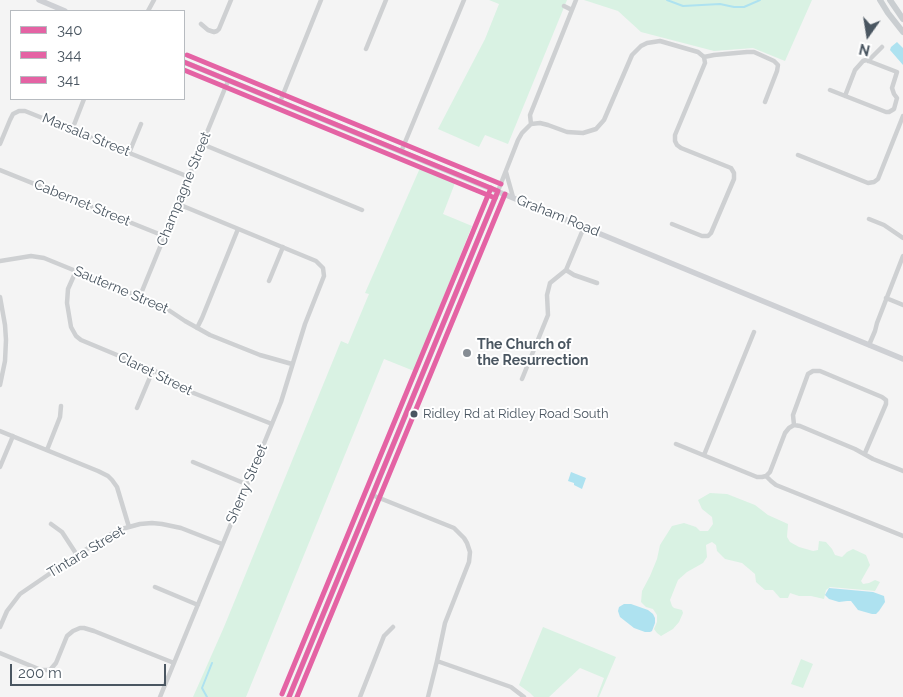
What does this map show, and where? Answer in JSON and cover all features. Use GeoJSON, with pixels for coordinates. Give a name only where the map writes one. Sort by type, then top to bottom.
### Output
{"type":"FeatureCollection","features":[{"type":"Feature","properties":{"kind":"main road"},"geometry":{"type":"LineString","coordinates":[[880,0],[903,32]]}},
{"type":"Feature","properties":{"kind":"main road"},"geometry":{"type":"LineString","coordinates":[[890,0],[903,19]]}},
{"type":"Feature","properties":{"kind":"street"},"geometry":{"type":"LineString","coordinates":[[39,0],[55,9]]}},
{"type":"Feature","properties":{"kind":"street"},"geometry":{"type":"LineString","coordinates":[[201,24],[208,30],[217,32],[231,0]]}},
{"type":"Feature","properties":{"kind":"street"},"geometry":{"type":"LineString","coordinates":[[280,102],[321,0]]}},
{"type":"Feature","properties":{"kind":"street"},"geometry":{"type":"LineString","coordinates":[[366,49],[386,0]]}},
{"type":"Feature","properties":{"kind":"street"},"geometry":{"type":"LineString","coordinates":[[401,152],[464,0]]}},
{"type":"Feature","properties":{"kind":"street"},"geometry":{"type":"LineString","coordinates":[[531,124],[530,115],[576,0]]}},
{"type":"Feature","properties":{"kind":"street"},"geometry":{"type":"LineString","coordinates":[[564,6],[572,10]]}},
{"type":"Feature","properties":{"kind":"street"},"geometry":{"type":"LineString","coordinates":[[289,697],[518,140],[531,124],[540,123],[568,132],[583,134],[596,129],[604,120],[632,56],[641,46],[660,41],[698,52],[704,57],[705,63],[675,135],[677,145],[731,168],[734,173],[734,179],[708,236],[702,236],[672,224]]}},
{"type":"Feature","properties":{"kind":"street"},"geometry":{"type":"LineString","coordinates":[[868,61],[882,47]]}},
{"type":"Feature","properties":{"kind":"street"},"geometry":{"type":"LineString","coordinates":[[704,57],[754,52],[774,61],[778,65],[777,71],[765,102]]}},
{"type":"Feature","properties":{"kind":"street"},"geometry":{"type":"LineString","coordinates":[[844,96],[858,66],[863,61],[868,61],[897,72],[903,71]]}},
{"type":"Feature","properties":{"kind":"street","name":"Graham Road"},"geometry":{"type":"LineString","coordinates":[[185,62],[903,359]]}},
{"type":"Feature","properties":{"kind":"street"},"geometry":{"type":"LineString","coordinates":[[830,90],[886,112],[894,109],[900,98],[894,94],[892,88],[897,72]]}},
{"type":"Feature","properties":{"kind":"street","name":"Champagne Street"},"geometry":{"type":"LineString","coordinates":[[140,296],[228,81]]}},
{"type":"Feature","properties":{"kind":"street"},"geometry":{"type":"LineString","coordinates":[[72,130],[84,100]]}},
{"type":"Feature","properties":{"kind":"street","name":"Marsala Street"},"geometry":{"type":"LineString","coordinates":[[0,144],[11,116],[19,111],[29,112],[189,177]]}},
{"type":"Feature","properties":{"kind":"street"},"geometry":{"type":"LineString","coordinates":[[798,154],[868,183],[874,182],[878,179],[903,116]]}},
{"type":"Feature","properties":{"kind":"street"},"geometry":{"type":"LineString","coordinates":[[130,153],[141,124]]}},
{"type":"Feature","properties":{"kind":"street"},"geometry":{"type":"LineString","coordinates":[[202,144],[362,210]]}},
{"type":"Feature","properties":{"kind":"street","name":"Cabernet Street"},"geometry":{"type":"LineString","coordinates":[[0,170],[164,236]]}},
{"type":"Feature","properties":{"kind":"street"},"geometry":{"type":"LineString","coordinates":[[505,171],[513,197]]}},
{"type":"Feature","properties":{"kind":"street"},"geometry":{"type":"LineString","coordinates":[[178,204],[316,261],[323,268],[330,265]]}},
{"type":"Feature","properties":{"kind":"street"},"geometry":{"type":"LineString","coordinates":[[869,219],[884,225],[903,238]]}},
{"type":"Feature","properties":{"kind":"street"},"geometry":{"type":"LineString","coordinates":[[522,379],[548,315],[546,295],[550,283],[566,270],[584,226]]}},
{"type":"Feature","properties":{"kind":"street"},"geometry":{"type":"LineString","coordinates":[[197,328],[238,229]]}},
{"type":"Feature","properties":{"kind":"street"},"geometry":{"type":"LineString","coordinates":[[269,281],[283,247]]}},
{"type":"Feature","properties":{"kind":"street","name":"Sauterne Street"},"geometry":{"type":"LineString","coordinates":[[0,261],[24,256],[37,256],[140,296],[164,307],[210,335],[292,364]]}},
{"type":"Feature","properties":{"kind":"street"},"geometry":{"type":"LineString","coordinates":[[869,345],[903,256]]}},
{"type":"Feature","properties":{"kind":"street","name":"Sherry Street"},"geometry":{"type":"LineString","coordinates":[[160,697],[286,388],[305,324],[324,279],[323,268]]}},
{"type":"Feature","properties":{"kind":"street"},"geometry":{"type":"LineString","coordinates":[[566,270],[596,283]]}},
{"type":"Feature","properties":{"kind":"street","name":"Claret Street"},"geometry":{"type":"LineString","coordinates":[[76,271],[66,296],[71,327],[76,336],[81,340],[153,370],[191,392],[272,424]]}},
{"type":"Feature","properties":{"kind":"street"},"geometry":{"type":"LineString","coordinates":[[0,297],[6,340],[0,385]]}},
{"type":"Feature","properties":{"kind":"street"},"geometry":{"type":"LineString","coordinates":[[886,298],[903,305]]}},
{"type":"Feature","properties":{"kind":"street"},"geometry":{"type":"LineString","coordinates":[[704,455],[754,332]]}},
{"type":"Feature","properties":{"kind":"street"},"geometry":{"type":"LineString","coordinates":[[137,408],[153,370]]}},
{"type":"Feature","properties":{"kind":"street"},"geometry":{"type":"LineString","coordinates":[[794,426],[793,415],[808,374],[814,371],[820,372],[886,400],[865,454]]}},
{"type":"Feature","properties":{"kind":"street"},"geometry":{"type":"LineString","coordinates":[[47,450],[60,417],[61,406]]}},
{"type":"Feature","properties":{"kind":"street"},"geometry":{"type":"LineString","coordinates":[[676,444],[757,477],[766,476],[770,472],[785,433],[789,428],[800,426],[903,471]]}},
{"type":"Feature","properties":{"kind":"street"},"geometry":{"type":"LineString","coordinates":[[0,431],[114,478],[129,527]]}},
{"type":"Feature","properties":{"kind":"street"},"geometry":{"type":"LineString","coordinates":[[0,467],[13,436]]}},
{"type":"Feature","properties":{"kind":"street"},"geometry":{"type":"LineString","coordinates":[[193,462],[246,484]]}},
{"type":"Feature","properties":{"kind":"street"},"geometry":{"type":"LineString","coordinates":[[766,476],[776,485],[903,536]]}},
{"type":"Feature","properties":{"kind":"street"},"geometry":{"type":"LineString","coordinates":[[372,495],[454,528],[467,542],[470,552],[469,562],[445,623],[428,697]]}},
{"type":"Feature","properties":{"kind":"street","name":"Tintara Street"},"geometry":{"type":"LineString","coordinates":[[0,627],[7,611],[20,594],[118,530],[152,523],[172,526],[222,544]]}},
{"type":"Feature","properties":{"kind":"street"},"geometry":{"type":"LineString","coordinates":[[51,524],[62,532],[77,555]]}},
{"type":"Feature","properties":{"kind":"street"},"geometry":{"type":"LineString","coordinates":[[154,587],[198,604]]}},
{"type":"Feature","properties":{"kind":"street"},"geometry":{"type":"LineString","coordinates":[[360,697],[384,636],[392,627]]}},
{"type":"Feature","properties":{"kind":"street"},"geometry":{"type":"LineString","coordinates":[[0,654],[51,673],[67,636],[72,631],[80,628],[94,631],[174,663]]}},
{"type":"Feature","properties":{"kind":"street"},"geometry":{"type":"LineString","coordinates":[[437,661],[511,688],[524,697]]}},
{"type":"Feature","properties":{"kind":"green space"},"geometry":{"type":"Polygon","coordinates":[[[489,0],[567,0],[508,144],[485,135],[479,147],[438,129],[485,39],[499,4],[489,0]]]}},
{"type":"Feature","properties":{"kind":"green space"},"geometry":{"type":"Polygon","coordinates":[[[584,0],[812,0],[785,61],[753,48],[714,51],[641,32],[618,11],[584,0]]]}},
{"type":"Feature","properties":{"kind":"green space"},"geometry":{"type":"Polygon","coordinates":[[[420,168],[455,183],[443,214],[472,226],[414,371],[384,359],[246,697],[193,697],[224,627],[341,341],[348,344],[369,294],[365,293],[420,168]]]}},
{"type":"Feature","properties":{"kind":"green space"},"geometry":{"type":"Polygon","coordinates":[[[710,493],[727,494],[755,505],[768,515],[788,524],[787,537],[790,542],[799,547],[813,551],[818,550],[819,541],[826,542],[835,555],[842,557],[853,549],[866,555],[870,565],[861,581],[863,584],[875,580],[880,582],[875,591],[830,587],[826,590],[824,599],[790,593],[788,598],[780,598],[773,590],[765,590],[756,582],[755,574],[742,563],[725,559],[712,542],[706,545],[707,557],[703,563],[687,572],[678,580],[670,600],[674,608],[682,610],[683,613],[673,629],[661,636],[654,629],[657,615],[653,609],[646,607],[641,602],[642,591],[657,559],[660,545],[672,526],[684,523],[696,527],[700,531],[708,531],[713,524],[712,517],[702,509],[698,500],[710,493]]]}},
{"type":"Feature","properties":{"kind":"green space"},"geometry":{"type":"Polygon","coordinates":[[[543,627],[616,657],[599,697],[597,697],[604,678],[580,668],[549,697],[534,697],[519,685],[543,627]]]}},
{"type":"Feature","properties":{"kind":"green space"},"geometry":{"type":"Polygon","coordinates":[[[801,659],[813,664],[803,688],[791,684],[801,659]]]}},
{"type":"Feature","properties":{"kind":"water"},"geometry":{"type":"Polygon","coordinates":[[[897,42],[903,48],[903,65],[890,50],[897,42]]]}},
{"type":"Feature","properties":{"kind":"water"},"geometry":{"type":"Polygon","coordinates":[[[571,472],[586,478],[582,489],[568,481],[571,472]]]}},
{"type":"Feature","properties":{"kind":"water"},"geometry":{"type":"Polygon","coordinates":[[[829,588],[873,592],[884,596],[885,602],[876,614],[872,614],[858,610],[851,601],[839,602],[829,599],[825,595],[829,588]]]}},
{"type":"Feature","properties":{"kind":"water"},"geometry":{"type":"Polygon","coordinates":[[[624,604],[631,604],[648,610],[653,614],[655,623],[652,631],[645,632],[634,628],[620,617],[619,607],[624,604]]]}},
{"type":"Feature","properties":{"kind":"waterway"},"geometry":{"type":"LineString","coordinates":[[667,0],[683,6],[720,4],[734,7],[744,7],[760,0]]}},
{"type":"Feature","properties":{"kind":"waterway"},"geometry":{"type":"LineString","coordinates":[[207,697],[202,688],[212,663]]}},
{"type":"Feature","properties":{"kind":"transit line","name":"341"},"geometry":{"type":"LineString","coordinates":[[187,55],[501,184]]}},
{"type":"Feature","properties":{"kind":"transit line","name":"340"},"geometry":{"type":"LineString","coordinates":[[185,62],[498,191]]}},
{"type":"Feature","properties":{"kind":"transit line","name":"344"},"geometry":{"type":"LineString","coordinates":[[185,70],[495,198]]}},
{"type":"Feature","properties":{"kind":"transit line","name":"341"},"geometry":{"type":"LineString","coordinates":[[282,694],[491,188]]}},
{"type":"Feature","properties":{"kind":"transit line","name":"340"},"geometry":{"type":"LineString","coordinates":[[289,697],[498,191]]}},
{"type":"Feature","properties":{"kind":"transit line","name":"344"},"geometry":{"type":"LineString","coordinates":[[297,697],[505,194]]}},
{"type":"Feature","properties":{"kind":"place","name":"The Church of the Resurrection"},"geometry":{"type":"Point","coordinates":[467,353]}},
{"type":"Feature","properties":{"kind":"place","name":"Ridley Rd at Ridley Road South"},"geometry":{"type":"Point","coordinates":[414,414]}}]}
